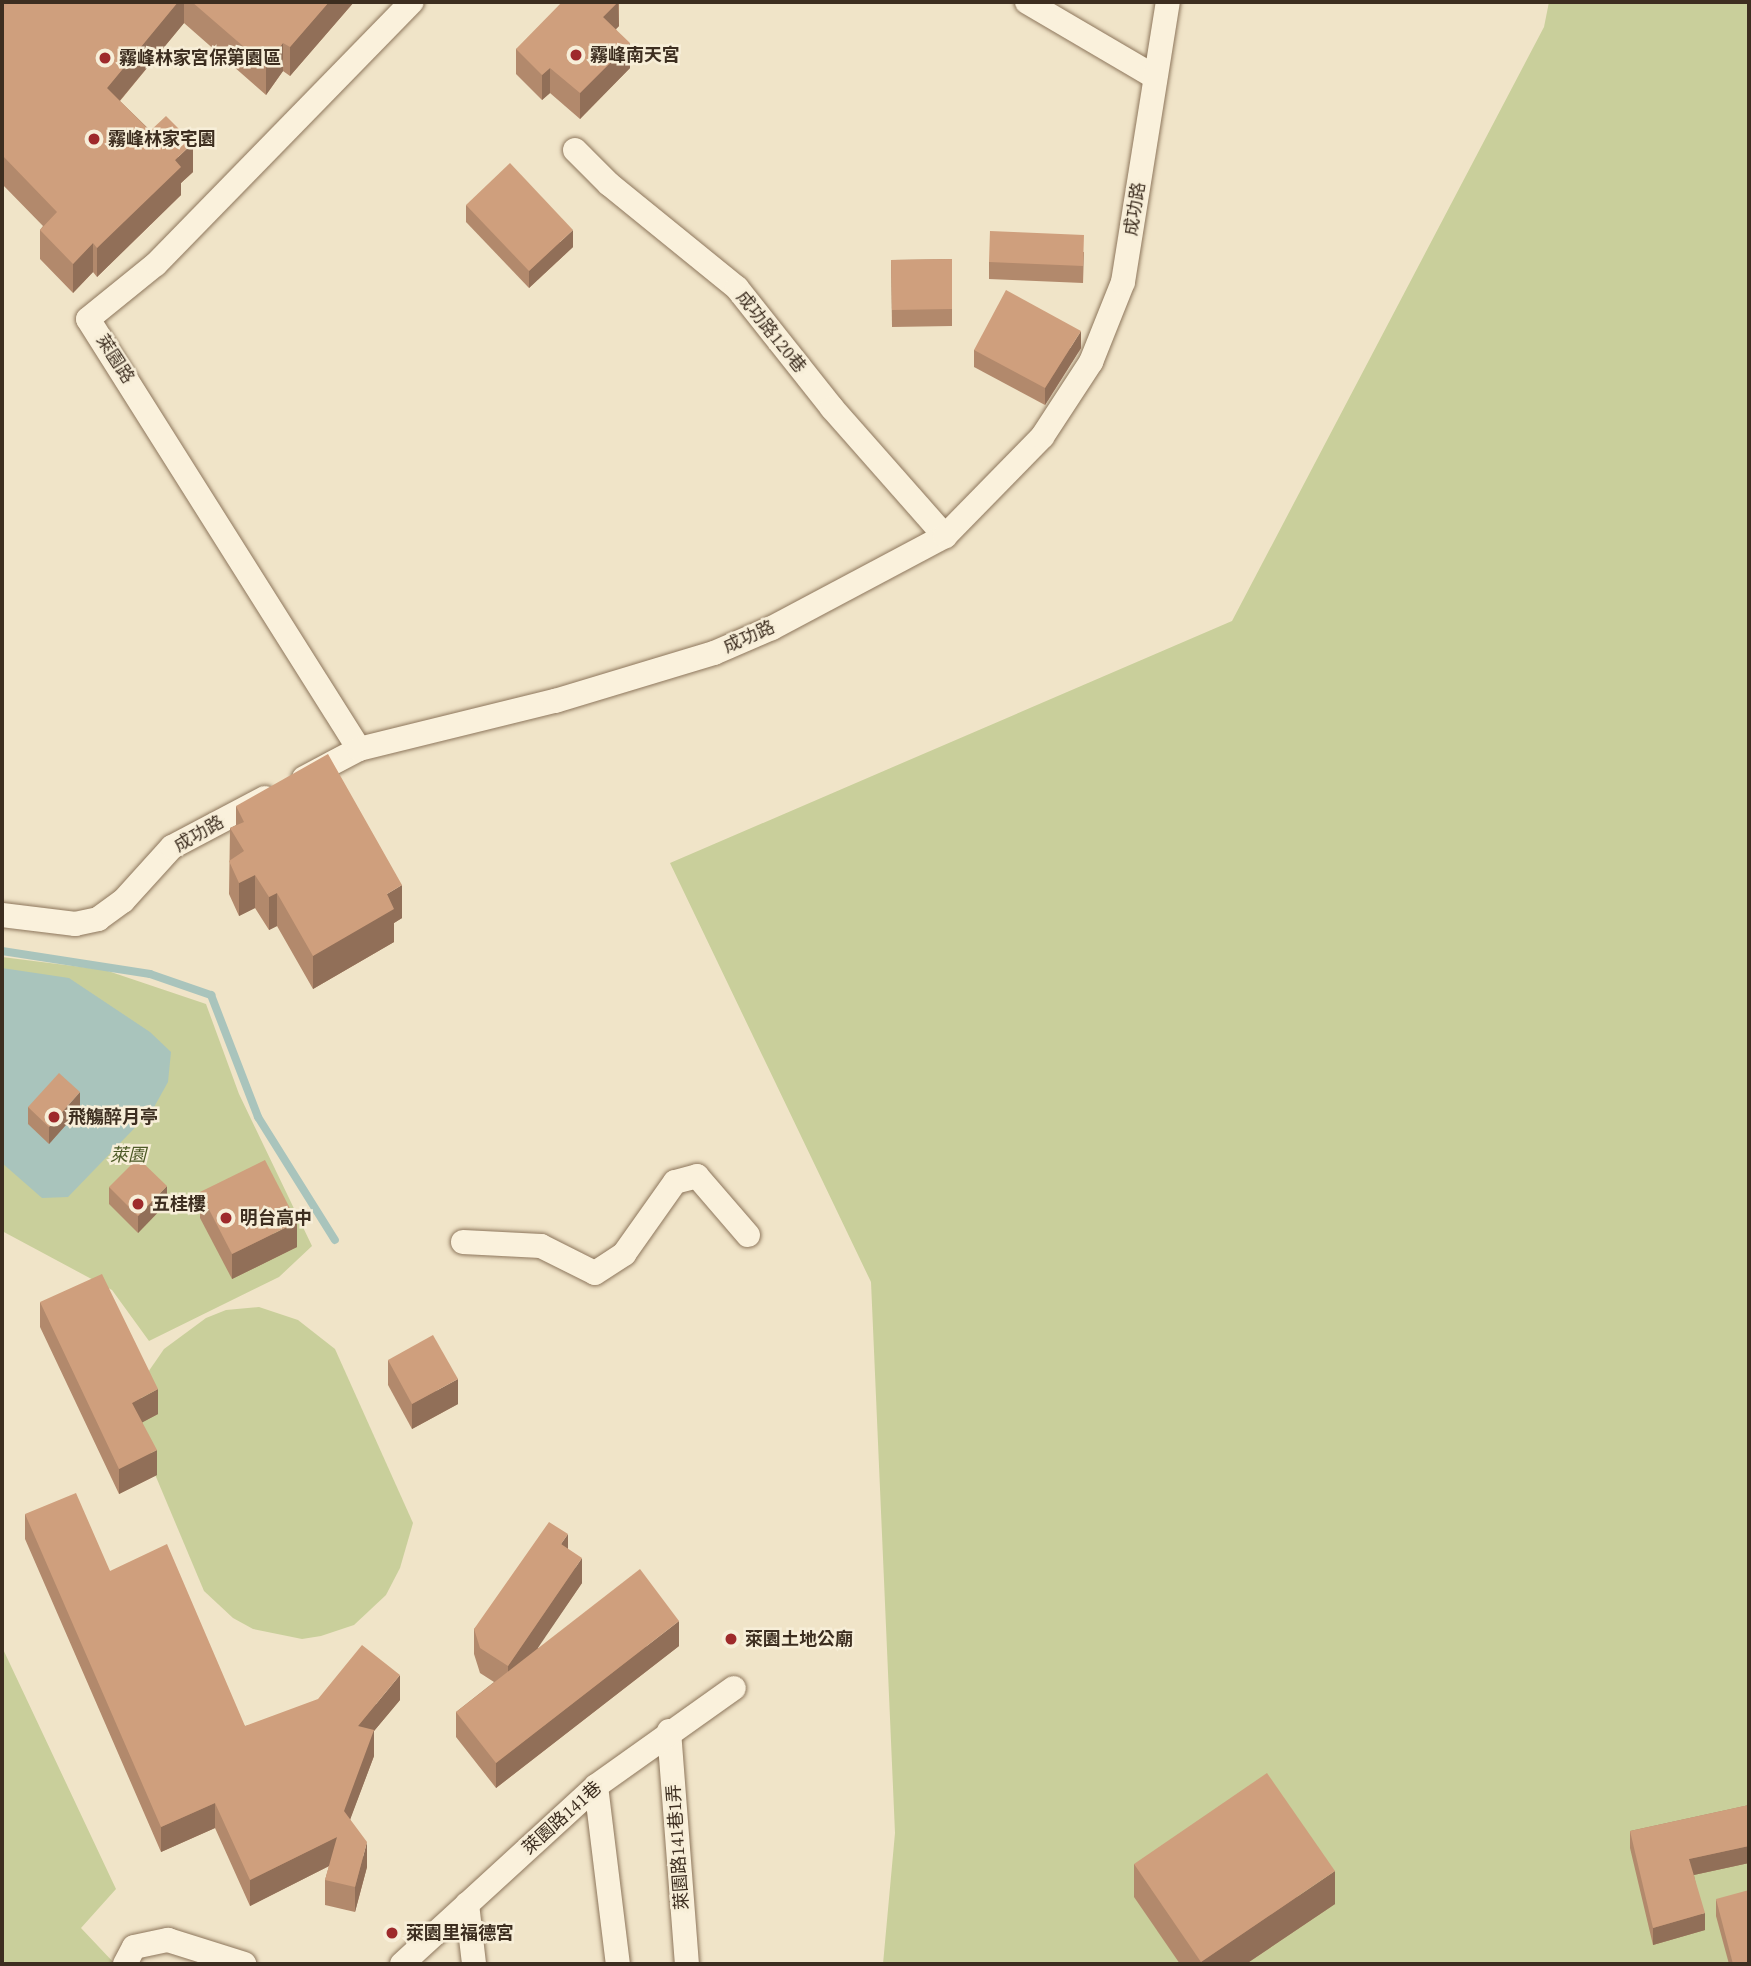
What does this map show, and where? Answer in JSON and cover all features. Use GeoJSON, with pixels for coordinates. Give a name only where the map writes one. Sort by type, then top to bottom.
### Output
{"type":"FeatureCollection","features":[{"type":"Feature","properties":{"kind":"street","name":"萊園路"},"geometry":{"type":"LineString","coordinates":[[359,748],[89,318],[156,264],[412,2]]}},
{"type":"Feature","properties":{"kind":"street"},"geometry":{"type":"LineString","coordinates":[[1027,2],[1155,77]]}},
{"type":"Feature","properties":{"kind":"street","name":"成功路"},"geometry":{"type":"LineString","coordinates":[[2,915],[75,923],[98,919],[123,901],[172,847],[359,748],[555,701],[714,653],[772,628],[945,536],[1042,437],[1091,362],[1123,282],[1168,2]]}},
{"type":"Feature","properties":{"kind":"street","name":"成功路120巷"},"geometry":{"type":"LineString","coordinates":[[575,150],[609,184],[737,288],[832,408],[945,536]]}},
{"type":"Feature","properties":{"kind":"street"},"geometry":{"type":"LineString","coordinates":[[463,1242],[541,1246],[595,1273],[624,1254],[675,1182],[697,1176],[748,1234]]}},
{"type":"Feature","properties":{"kind":"street","name":"萊園路141巷"},"geometry":{"type":"LineString","coordinates":[[402,1964],[596,1786],[669,1731],[734,1688]]}},
{"type":"Feature","properties":{"kind":"street","name":"萊園路141巷1弄"},"geometry":{"type":"LineString","coordinates":[[669,1731],[687,1964]]}},
{"type":"Feature","properties":{"kind":"street"},"geometry":{"type":"LineString","coordinates":[[596,1786],[618,1964]]}},
{"type":"Feature","properties":{"kind":"street"},"geometry":{"type":"LineString","coordinates":[[467,1905],[474,1964]]}},
{"type":"Feature","properties":{"kind":"street"},"geometry":{"type":"LineString","coordinates":[[125,1964],[134,1947],[168,1940],[244,1964]]}},
{"type":"Feature","properties":{"kind":"green space"},"geometry":{"type":"Polygon","coordinates":[[[1549,2],[1749,2],[1749,1964],[883,1964],[895,1833],[871,1282],[670,863],[1232,621],[1544,27],[1549,2]]]}},
{"type":"Feature","properties":{"kind":"green space","name":"萊園"},"geometry":{"type":"Polygon","coordinates":[[[2,957],[105,970],[206,1004],[239,1094],[312,1246],[279,1277],[149,1341],[112,1290],[2,1231],[2,957]]]}},
{"type":"Feature","properties":{"kind":"green space"},"geometry":{"type":"Polygon","coordinates":[[[259,1307],[298,1320],[335,1349],[413,1523],[400,1568],[386,1595],[354,1625],[321,1636],[302,1639],[253,1629],[233,1618],[204,1591],[138,1434],[144,1378],[164,1349],[206,1318],[226,1310],[259,1307]]]}},
{"type":"Feature","properties":{"kind":"green space"},"geometry":{"type":"Polygon","coordinates":[[[2,1647],[116,1889],[81,1928],[115,1964],[2,1964],[2,1647]]]}},
{"type":"Feature","properties":{"kind":"water"},"geometry":{"type":"Polygon","coordinates":[[[2,968],[69,978],[150,1032],[171,1052],[168,1082],[153,1109],[68,1197],[42,1198],[2,1163],[2,968]]]}},
{"type":"Feature","properties":{"kind":"building"},"geometry":{"type":"Polygon","coordinates":[[[2,2],[178,2],[107,88],[150,131],[166,116],[193,143],[175,160],[181,167],[97,248],[93,243],[73,264],[40,230],[57,212],[2,155],[2,2]]]}},
{"type":"Feature","properties":{"kind":"building"},"geometry":{"type":"Polygon","coordinates":[[[192,2],[329,2],[290,47],[283,43],[266,66],[192,2]]]}},
{"type":"Feature","properties":{"kind":"building","name":"霧峰南天宮"},"geometry":{"type":"Polygon","coordinates":[[[562,2],[618,2],[603,17],[630,43],[580,93],[550,68],[542,75],[516,49],[562,2]]]}},
{"type":"Feature","properties":{"kind":"building"},"geometry":{"type":"Polygon","coordinates":[[[510,163],[573,230],[529,271],[466,205],[510,163]]]}},
{"type":"Feature","properties":{"kind":"building"},"geometry":{"type":"Polygon","coordinates":[[[990,231],[1084,235],[1083,266],[989,262],[990,231]]]}},
{"type":"Feature","properties":{"kind":"building"},"geometry":{"type":"Polygon","coordinates":[[[952,259],[952,309],[892,310],[891,260],[952,259]]]}},
{"type":"Feature","properties":{"kind":"building"},"geometry":{"type":"Polygon","coordinates":[[[1006,290],[1081,331],[1045,388],[974,350],[1006,290]]]}},
{"type":"Feature","properties":{"kind":"building"},"geometry":{"type":"Polygon","coordinates":[[[328,754],[402,885],[387,894],[394,909],[313,956],[277,893],[269,897],[255,875],[239,883],[229,861],[244,851],[230,828],[244,822],[236,806],[328,754]]]}},
{"type":"Feature","properties":{"kind":"building"},"geometry":{"type":"Polygon","coordinates":[[[59,1073],[80,1092],[49,1127],[28,1107],[59,1073]]]}},
{"type":"Feature","properties":{"kind":"building"},"geometry":{"type":"Polygon","coordinates":[[[138,1158],[167,1186],[138,1216],[109,1187],[138,1158]]]}},
{"type":"Feature","properties":{"kind":"building"},"geometry":{"type":"Polygon","coordinates":[[[265,1160],[297,1222],[232,1254],[200,1192],[265,1160]]]}},
{"type":"Feature","properties":{"kind":"building"},"geometry":{"type":"Polygon","coordinates":[[[102,1274],[158,1389],[132,1403],[157,1450],[119,1469],[40,1302],[102,1274]]]}},
{"type":"Feature","properties":{"kind":"building"},"geometry":{"type":"Polygon","coordinates":[[[433,1335],[458,1379],[412,1404],[388,1360],[433,1335]]]}},
{"type":"Feature","properties":{"kind":"building"},"geometry":{"type":"Polygon","coordinates":[[[76,1493],[110,1571],[167,1544],[245,1726],[318,1699],[362,1645],[400,1675],[358,1726],[374,1730],[344,1811],[367,1842],[355,1887],[325,1880],[337,1837],[250,1880],[215,1803],[161,1827],[25,1514],[76,1493]]]}},
{"type":"Feature","properties":{"kind":"building"},"geometry":{"type":"Polygon","coordinates":[[[549,1522],[568,1534],[561,1544],[582,1558],[508,1666],[480,1648],[474,1629],[549,1522]]]}},
{"type":"Feature","properties":{"kind":"building"},"geometry":{"type":"Polygon","coordinates":[[[640,1569],[679,1621],[496,1763],[456,1712],[640,1569]]]}},
{"type":"Feature","properties":{"kind":"building"},"geometry":{"type":"Polygon","coordinates":[[[1267,1773],[1335,1871],[1201,1962],[1134,1864],[1267,1773]]]}},
{"type":"Feature","properties":{"kind":"building"},"geometry":{"type":"Polygon","coordinates":[[[1749,1805],[1749,1846],[1689,1859],[1705,1913],[1653,1928],[1630,1831],[1749,1805]]]}},
{"type":"Feature","properties":{"kind":"building"},"geometry":{"type":"Polygon","coordinates":[[[1749,1890],[1749,1964],[1733,1964],[1716,1899],[1749,1890]]]}},
{"type":"Feature","properties":{"kind":"waterway"},"geometry":{"type":"LineString","coordinates":[[2,951],[150,974],[211,995],[258,1117],[335,1240]]}},
{"type":"Feature","properties":{"kind":"place","name":"霧峰南天宮"},"geometry":{"type":"Point","coordinates":[576,55]}},
{"type":"Feature","properties":{"kind":"place","name":"霧峰林家宮保第園區"},"geometry":{"type":"Point","coordinates":[105,58]}},
{"type":"Feature","properties":{"kind":"place","name":"霧峰林家宅園"},"geometry":{"type":"Point","coordinates":[94,139]}},
{"type":"Feature","properties":{"kind":"place","name":"飛觴醉月亭"},"geometry":{"type":"Point","coordinates":[54,1117]}},
{"type":"Feature","properties":{"kind":"place","name":"五桂樓"},"geometry":{"type":"Point","coordinates":[138,1204]}},
{"type":"Feature","properties":{"kind":"place","name":"明台高中"},"geometry":{"type":"Point","coordinates":[226,1218]}},
{"type":"Feature","properties":{"kind":"place","name":"萊園土地公廟"},"geometry":{"type":"Point","coordinates":[731,1639]}},
{"type":"Feature","properties":{"kind":"place","name":"萊園里福德宮"},"geometry":{"type":"Point","coordinates":[392,1933]}}]}
